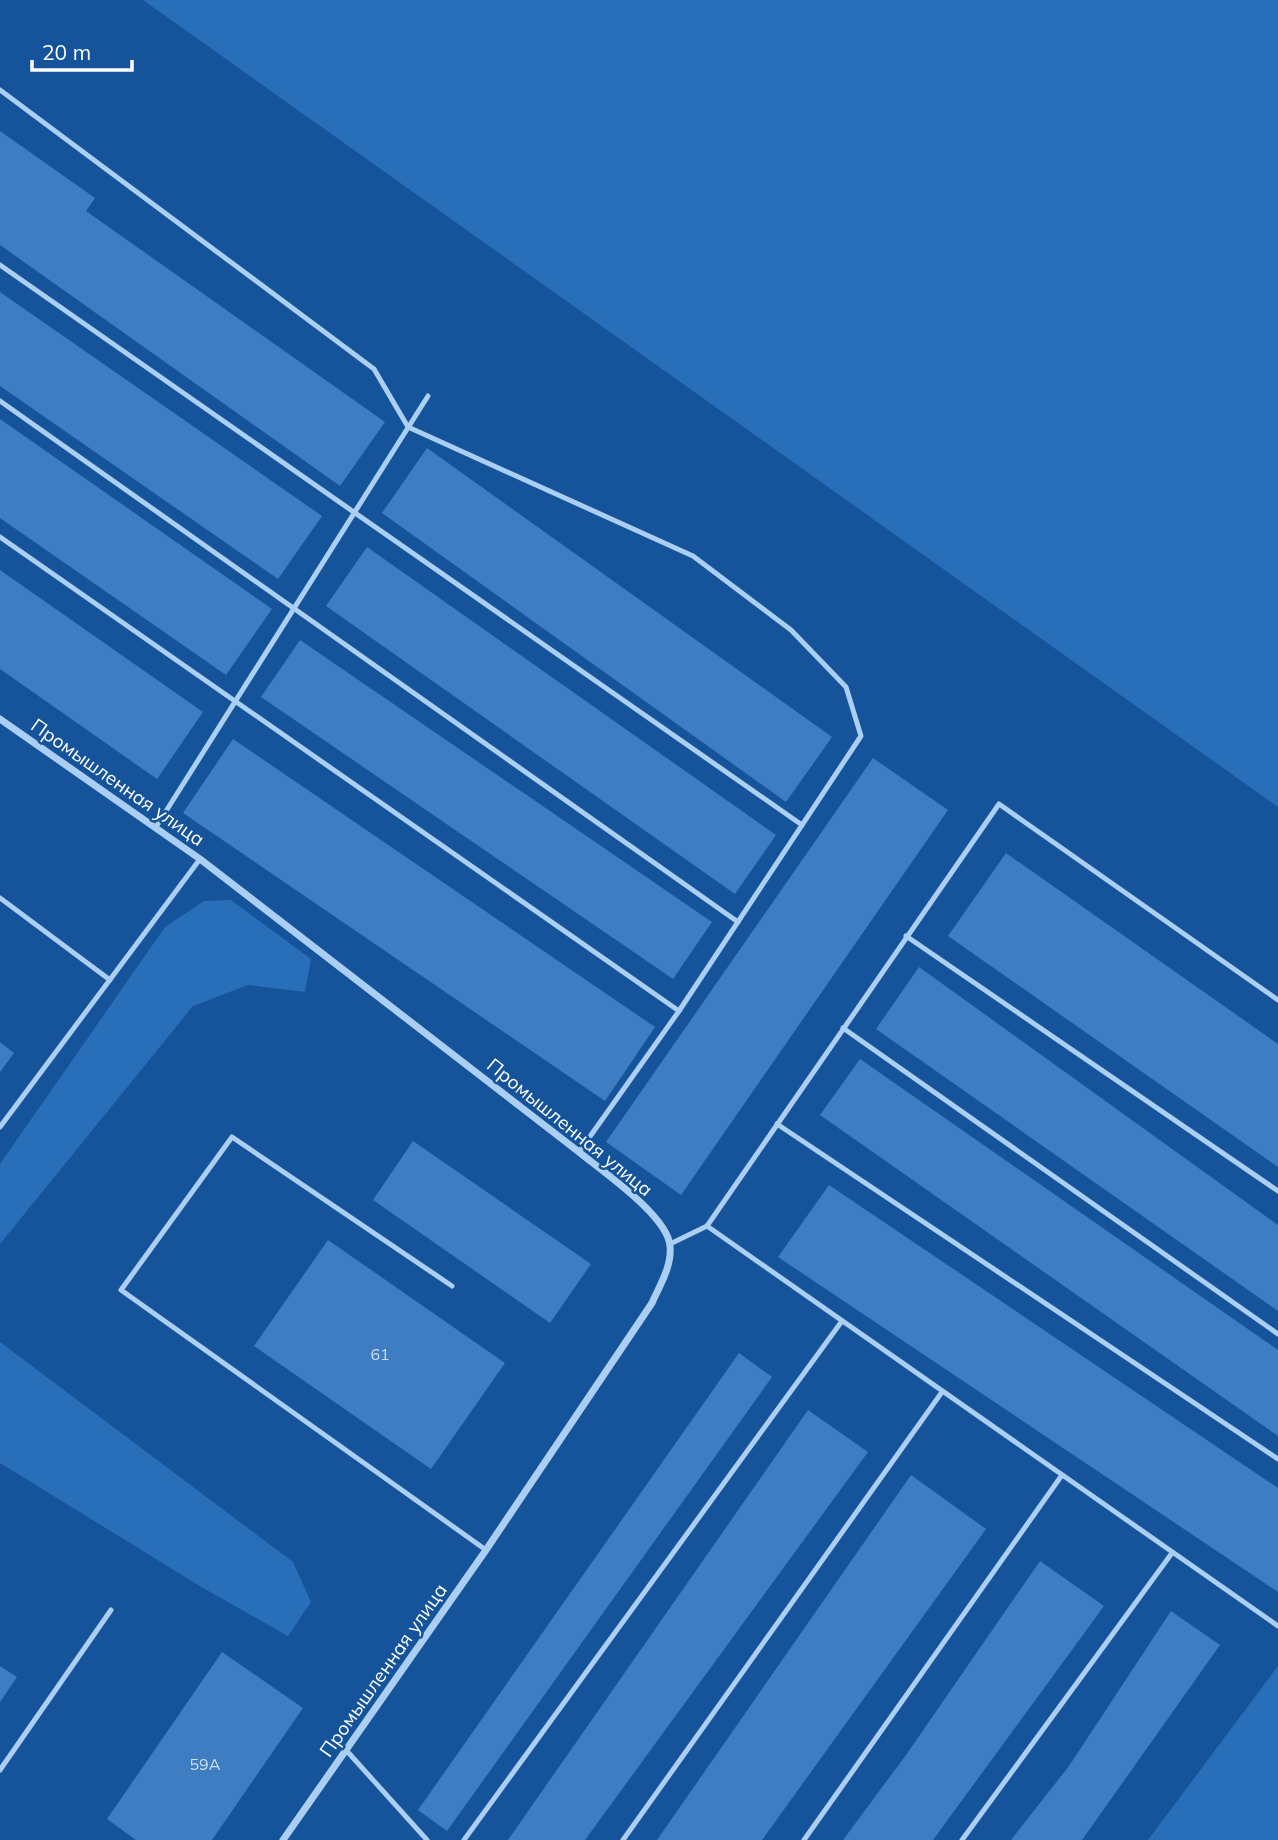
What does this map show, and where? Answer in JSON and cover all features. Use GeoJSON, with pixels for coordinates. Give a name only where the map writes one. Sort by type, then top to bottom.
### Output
{"type":"FeatureCollection","features":[{"type":"Feature","properties":{"kind":"street","name":"Промышленная улица"},"geometry":{"type":"LineString","coordinates":[[0,719],[200,859],[579,1152],[659,1221],[670,1244],[667,1270],[652,1303],[486,1550],[283,1840]]}},
{"type":"Feature","properties":{"kind":"lane"},"geometry":{"type":"LineString","coordinates":[[0,90],[374,369],[408,427],[693,556],[791,629],[846,687],[861,736],[679,1011],[579,1152]]}},
{"type":"Feature","properties":{"kind":"lane"},"geometry":{"type":"LineString","coordinates":[[0,265],[802,825]]}},
{"type":"Feature","properties":{"kind":"lane"},"geometry":{"type":"LineString","coordinates":[[156,827],[428,396]]}},
{"type":"Feature","properties":{"kind":"lane"},"geometry":{"type":"LineString","coordinates":[[0,401],[738,922]]}},
{"type":"Feature","properties":{"kind":"lane"},"geometry":{"type":"LineString","coordinates":[[0,537],[679,1011]]}},
{"type":"Feature","properties":{"kind":"lane"},"geometry":{"type":"LineString","coordinates":[[670,1244],[707,1226],[999,804],[1278,1000]]}},
{"type":"Feature","properties":{"kind":"lane"},"geometry":{"type":"LineString","coordinates":[[0,1127],[200,859]]}},
{"type":"Feature","properties":{"kind":"lane"},"geometry":{"type":"LineString","coordinates":[[0,898],[110,980]]}},
{"type":"Feature","properties":{"kind":"lane"},"geometry":{"type":"LineString","coordinates":[[906,936],[1278,1191]]}},
{"type":"Feature","properties":{"kind":"lane"},"geometry":{"type":"LineString","coordinates":[[843,1028],[1278,1334]]}},
{"type":"Feature","properties":{"kind":"lane"},"geometry":{"type":"LineString","coordinates":[[777,1124],[1278,1459]]}},
{"type":"Feature","properties":{"kind":"lane"},"geometry":{"type":"LineString","coordinates":[[452,1286],[232,1137],[121,1290],[486,1550]]}},
{"type":"Feature","properties":{"kind":"lane"},"geometry":{"type":"LineString","coordinates":[[707,1226],[1278,1626]]}},
{"type":"Feature","properties":{"kind":"lane"},"geometry":{"type":"LineString","coordinates":[[464,1840],[842,1321]]}},
{"type":"Feature","properties":{"kind":"lane"},"geometry":{"type":"LineString","coordinates":[[623,1840],[942,1392]]}},
{"type":"Feature","properties":{"kind":"lane"},"geometry":{"type":"LineString","coordinates":[[804,1840],[1062,1475]]}},
{"type":"Feature","properties":{"kind":"lane"},"geometry":{"type":"LineString","coordinates":[[962,1840],[1172,1553]]}},
{"type":"Feature","properties":{"kind":"lane"},"geometry":{"type":"LineString","coordinates":[[0,1770],[110,1610]]}},
{"type":"Feature","properties":{"kind":"lane"},"geometry":{"type":"LineString","coordinates":[[346,1750],[426,1840]]}},
{"type":"Feature","properties":{"kind":"shaded area"},"geometry":{"type":"Polygon","coordinates":[[[143,0],[1278,0],[1278,807],[143,0]]]}},
{"type":"Feature","properties":{"kind":"shaded area"},"geometry":{"type":"Polygon","coordinates":[[[231,900],[311,959],[305,992],[248,985],[193,1006],[0,1244],[0,1164],[165,927],[204,901],[231,900]]]}},
{"type":"Feature","properties":{"kind":"shaded area"},"geometry":{"type":"Polygon","coordinates":[[[0,1342],[293,1562],[311,1602],[288,1636],[203,1588],[0,1463],[0,1342]]]}},
{"type":"Feature","properties":{"kind":"shaded area"},"geometry":{"type":"Polygon","coordinates":[[[1278,1666],[1278,1840],[1148,1840],[1278,1666]]]}},
{"type":"Feature","properties":{"kind":"building"},"geometry":{"type":"Polygon","coordinates":[[[0,131],[95,198],[86,211],[385,422],[340,486],[0,245],[0,131]]]}},
{"type":"Feature","properties":{"kind":"building"},"geometry":{"type":"Polygon","coordinates":[[[0,292],[322,516],[278,579],[0,386],[0,292]]]}},
{"type":"Feature","properties":{"kind":"building"},"geometry":{"type":"Polygon","coordinates":[[[0,419],[272,609],[226,675],[0,518],[0,419]]]}},
{"type":"Feature","properties":{"kind":"building"},"geometry":{"type":"Polygon","coordinates":[[[427,448],[832,737],[786,802],[382,513],[427,448]]]}},
{"type":"Feature","properties":{"kind":"building"},"geometry":{"type":"Polygon","coordinates":[[[367,547],[776,835],[735,894],[326,606],[367,547]]]}},
{"type":"Feature","properties":{"kind":"building"},"geometry":{"type":"Polygon","coordinates":[[[0,570],[203,712],[157,779],[0,669],[0,570]]]}},
{"type":"Feature","properties":{"kind":"building"},"geometry":{"type":"Polygon","coordinates":[[[300,640],[712,922],[673,979],[261,697],[300,640]]]}},
{"type":"Feature","properties":{"kind":"building"},"geometry":{"type":"Polygon","coordinates":[[[233,739],[655,1027],[605,1101],[183,813],[233,739]]]}},
{"type":"Feature","properties":{"kind":"building"},"geometry":{"type":"Polygon","coordinates":[[[873,758],[948,810],[681,1195],[606,1142],[873,758]]]}},
{"type":"Feature","properties":{"kind":"building"},"geometry":{"type":"Polygon","coordinates":[[[1006,853],[1278,1044],[1278,1167],[948,936],[1006,853]]]}},
{"type":"Feature","properties":{"kind":"building"},"geometry":{"type":"Polygon","coordinates":[[[919,967],[1278,1225],[1278,1311],[876,1029],[919,967]]]}},
{"type":"Feature","properties":{"kind":"building"},"geometry":{"type":"Polygon","coordinates":[[[0,1042],[14,1053],[0,1072],[0,1042]]]}},
{"type":"Feature","properties":{"kind":"building"},"geometry":{"type":"Polygon","coordinates":[[[860,1059],[1278,1350],[1278,1436],[820,1115],[860,1059]]]}},
{"type":"Feature","properties":{"kind":"building"},"geometry":{"type":"Polygon","coordinates":[[[413,1141],[591,1264],[550,1323],[373,1200],[413,1141]]]}},
{"type":"Feature","properties":{"kind":"building"},"geometry":{"type":"Polygon","coordinates":[[[829,1185],[1278,1488],[1278,1592],[778,1257],[829,1185]]]}},
{"type":"Feature","properties":{"kind":"building"},"geometry":{"type":"Polygon","coordinates":[[[328,1240],[505,1363],[431,1469],[254,1346],[328,1240]]]}},
{"type":"Feature","properties":{"kind":"building"},"geometry":{"type":"Polygon","coordinates":[[[739,1353],[772,1377],[447,1831],[418,1810],[739,1353]]]}},
{"type":"Feature","properties":{"kind":"building"},"geometry":{"type":"Polygon","coordinates":[[[808,1410],[868,1452],[585,1840],[508,1840],[808,1410]]]}},
{"type":"Feature","properties":{"kind":"building"},"geometry":{"type":"Polygon","coordinates":[[[911,1475],[986,1529],[762,1840],[657,1840],[911,1475]]]}},
{"type":"Feature","properties":{"kind":"building"},"geometry":{"type":"Polygon","coordinates":[[[1040,1561],[1104,1606],[933,1840],[843,1840],[906,1755],[1040,1561]]]}},
{"type":"Feature","properties":{"kind":"building"},"geometry":{"type":"Polygon","coordinates":[[[1171,1611],[1220,1645],[1082,1840],[1011,1840],[1069,1766],[1171,1611]]]}},
{"type":"Feature","properties":{"kind":"building"},"geometry":{"type":"Polygon","coordinates":[[[222,1652],[303,1708],[212,1840],[136,1840],[107,1819],[222,1652]]]}},
{"type":"Feature","properties":{"kind":"building"},"geometry":{"type":"Polygon","coordinates":[[[0,1666],[17,1677],[0,1702],[0,1666]]]}}]}
